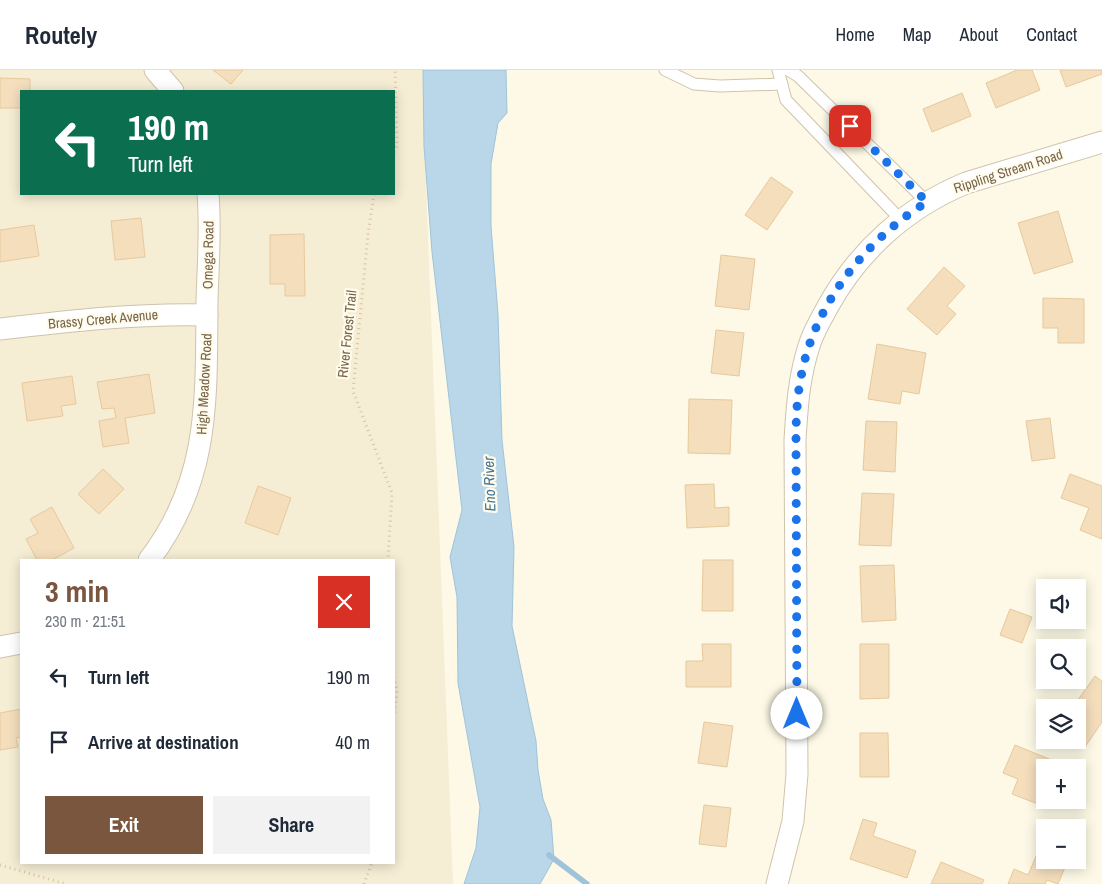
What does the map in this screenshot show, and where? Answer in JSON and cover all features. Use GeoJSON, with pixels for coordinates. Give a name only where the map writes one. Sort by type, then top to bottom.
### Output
{"type":"FeatureCollection","features":[{"type":"Feature","properties":{"kind":"street"},"geometry":{"type":"LineString","coordinates":[[155,70],[172,90]]}},
{"type":"Feature","properties":{"kind":"street","name":"Rippling Stream Road"},"geometry":{"type":"LineString","coordinates":[[777,884],[793,821],[797,774],[797,403],[802,371],[810,341],[834,294],[866,252],[901,220],[927,202],[966,183],[1101,144]]}},
{"type":"Feature","properties":{"kind":"street","name":"Omega Road"},"geometry":{"type":"LineString","coordinates":[[207,315],[208,195]]}},
{"type":"Feature","properties":{"kind":"street","name":"Brassy Creek Avenue"},"geometry":{"type":"LineString","coordinates":[[0,329],[60,322],[166,314],[207,315]]}},
{"type":"Feature","properties":{"kind":"street","name":"High Meadow Road"},"geometry":{"type":"LineString","coordinates":[[150,559],[170,528],[184,499],[195,468],[205,406],[207,315]]}},
{"type":"Feature","properties":{"kind":"street"},"geometry":{"type":"LineString","coordinates":[[0,647],[20,643]]}},
{"type":"Feature","properties":{"kind":"lane"},"geometry":{"type":"LineString","coordinates":[[665,70],[694,84],[720,86],[782,84]]}},
{"type":"Feature","properties":{"kind":"lane"},"geometry":{"type":"LineString","coordinates":[[778,70],[786,100],[901,220]]}},
{"type":"Feature","properties":{"kind":"lane"},"geometry":{"type":"LineString","coordinates":[[788,70],[798,76],[927,202]]}},
{"type":"Feature","properties":{"kind":"path"},"geometry":{"type":"LineString","coordinates":[[394,70],[395,90]]}},
{"type":"Feature","properties":{"kind":"path"},"geometry":{"type":"LineString","coordinates":[[395,95],[397,146],[395,150]]}},
{"type":"Feature","properties":{"kind":"path","name":"River Forest Trail"},"geometry":{"type":"LineString","coordinates":[[374,195],[368,234],[353,391],[392,493],[388,559]]}},
{"type":"Feature","properties":{"kind":"path"},"geometry":{"type":"LineString","coordinates":[[395,682],[397,691],[395,707]]}},
{"type":"Feature","properties":{"kind":"path"},"geometry":{"type":"LineString","coordinates":[[364,884],[371,864]]}},
{"type":"Feature","properties":{"kind":"path"},"geometry":{"type":"LineString","coordinates":[[0,865],[66,884]]}},
{"type":"Feature","properties":{"kind":"shaded area"},"geometry":{"type":"Polygon","coordinates":[[[0,70],[444,70],[425,161],[453,884],[0,884],[0,70]]]}},
{"type":"Feature","properties":{"kind":"water","name":"Eno River"},"geometry":{"type":"Polygon","coordinates":[[[423,70],[506,70],[507,113],[498,123],[491,164],[491,226],[498,314],[502,440],[514,547],[512,626],[536,741],[543,799],[551,820],[554,859],[540,884],[464,884],[476,848],[480,807],[458,683],[457,597],[450,557],[462,510],[432,252],[424,146],[423,70]]]}},
{"type":"Feature","properties":{"kind":"building"},"geometry":{"type":"Polygon","coordinates":[[[213,70],[243,70],[231,84],[213,70]]]}},
{"type":"Feature","properties":{"kind":"building"},"geometry":{"type":"Polygon","coordinates":[[[1017,70],[1032,70],[1040,90],[996,108],[986,83],[1017,70]]]}},
{"type":"Feature","properties":{"kind":"building"},"geometry":{"type":"Polygon","coordinates":[[[1060,70],[1102,70],[1102,74],[1066,87],[1060,70]]]}},
{"type":"Feature","properties":{"kind":"building"},"geometry":{"type":"Polygon","coordinates":[[[0,78],[30,79],[30,90],[20,90],[20,108],[0,108],[0,78]]]}},
{"type":"Feature","properties":{"kind":"building"},"geometry":{"type":"Polygon","coordinates":[[[962,93],[971,116],[932,132],[923,109],[962,93]]]}},
{"type":"Feature","properties":{"kind":"building"},"geometry":{"type":"Polygon","coordinates":[[[771,177],[793,192],[767,230],[745,215],[771,177]]]}},
{"type":"Feature","properties":{"kind":"building"},"geometry":{"type":"Polygon","coordinates":[[[1058,211],[1073,262],[1034,274],[1018,223],[1058,211]]]}},
{"type":"Feature","properties":{"kind":"building"},"geometry":{"type":"Polygon","coordinates":[[[141,218],[145,257],[115,260],[111,221],[141,218]]]}},
{"type":"Feature","properties":{"kind":"building"},"geometry":{"type":"Polygon","coordinates":[[[34,225],[39,256],[0,262],[0,230],[34,225]]]}},
{"type":"Feature","properties":{"kind":"building"},"geometry":{"type":"Polygon","coordinates":[[[304,234],[305,296],[285,296],[285,284],[270,284],[270,235],[304,234]]]}},
{"type":"Feature","properties":{"kind":"building"},"geometry":{"type":"Polygon","coordinates":[[[721,255],[755,259],[749,310],[715,306],[721,255]]]}},
{"type":"Feature","properties":{"kind":"building"},"geometry":{"type":"Polygon","coordinates":[[[944,267],[965,286],[947,306],[956,314],[937,335],[907,309],[944,267]]]}},
{"type":"Feature","properties":{"kind":"building"},"geometry":{"type":"Polygon","coordinates":[[[1043,298],[1084,299],[1084,343],[1058,343],[1058,328],[1043,328],[1043,298]]]}},
{"type":"Feature","properties":{"kind":"building"},"geometry":{"type":"Polygon","coordinates":[[[716,330],[744,333],[739,376],[711,373],[716,330]]]}},
{"type":"Feature","properties":{"kind":"building"},"geometry":{"type":"Polygon","coordinates":[[[877,344],[926,353],[919,394],[902,391],[900,404],[868,399],[877,344]]]}},
{"type":"Feature","properties":{"kind":"building"},"geometry":{"type":"Polygon","coordinates":[[[149,374],[155,413],[125,418],[129,443],[103,447],[99,421],[116,418],[114,408],[102,409],[97,382],[149,374]]]}},
{"type":"Feature","properties":{"kind":"building"},"geometry":{"type":"Polygon","coordinates":[[[72,376],[76,404],[61,406],[63,416],[27,421],[22,383],[72,376]]]}},
{"type":"Feature","properties":{"kind":"building"},"geometry":{"type":"Polygon","coordinates":[[[689,399],[732,400],[730,454],[688,453],[689,399]]]}},
{"type":"Feature","properties":{"kind":"building"},"geometry":{"type":"Polygon","coordinates":[[[1050,418],[1055,458],[1032,461],[1026,421],[1050,418]]]}},
{"type":"Feature","properties":{"kind":"building"},"geometry":{"type":"Polygon","coordinates":[[[866,421],[897,422],[895,472],[863,470],[866,421]]]}},
{"type":"Feature","properties":{"kind":"building"},"geometry":{"type":"Polygon","coordinates":[[[103,469],[124,489],[99,514],[78,494],[103,469]]]}},
{"type":"Feature","properties":{"kind":"building"},"geometry":{"type":"Polygon","coordinates":[[[1070,474],[1102,486],[1102,539],[1080,530],[1089,508],[1061,498],[1070,474]]]}},
{"type":"Feature","properties":{"kind":"building"},"geometry":{"type":"Polygon","coordinates":[[[714,484],[715,508],[729,507],[729,526],[687,528],[685,485],[714,484]]]}},
{"type":"Feature","properties":{"kind":"building"},"geometry":{"type":"Polygon","coordinates":[[[258,486],[291,498],[278,535],[245,523],[258,486]]]}},
{"type":"Feature","properties":{"kind":"building"},"geometry":{"type":"Polygon","coordinates":[[[862,493],[894,494],[891,546],[859,545],[862,493]]]}},
{"type":"Feature","properties":{"kind":"building"},"geometry":{"type":"Polygon","coordinates":[[[52,507],[74,548],[54,559],[36,559],[26,539],[38,533],[30,519],[52,507]]]}},
{"type":"Feature","properties":{"kind":"building"},"geometry":{"type":"Polygon","coordinates":[[[703,560],[733,560],[733,611],[702,611],[703,560]]]}},
{"type":"Feature","properties":{"kind":"building"},"geometry":{"type":"Polygon","coordinates":[[[894,565],[896,620],[862,622],[860,566],[894,565]]]}},
{"type":"Feature","properties":{"kind":"building"},"geometry":{"type":"Polygon","coordinates":[[[1010,609],[1032,617],[1022,643],[1000,635],[1010,609]]]}},
{"type":"Feature","properties":{"kind":"building"},"geometry":{"type":"Polygon","coordinates":[[[702,644],[731,644],[731,687],[686,687],[686,661],[703,661],[702,644]]]}},
{"type":"Feature","properties":{"kind":"building"},"geometry":{"type":"Polygon","coordinates":[[[860,644],[889,644],[889,698],[860,699],[860,644]]]}},
{"type":"Feature","properties":{"kind":"building"},"geometry":{"type":"Polygon","coordinates":[[[1095,676],[1102,681],[1102,722],[1086,746],[1086,699],[1078,699],[1095,676]]]}},
{"type":"Feature","properties":{"kind":"building"},"geometry":{"type":"Polygon","coordinates":[[[20,709],[20,737],[16,738],[18,747],[0,750],[0,713],[20,709]]]}},
{"type":"Feature","properties":{"kind":"building"},"geometry":{"type":"Polygon","coordinates":[[[704,722],[733,726],[727,767],[698,763],[704,722]]]}},
{"type":"Feature","properties":{"kind":"building"},"geometry":{"type":"Polygon","coordinates":[[[860,733],[888,733],[889,777],[860,777],[860,733]]]}},
{"type":"Feature","properties":{"kind":"building"},"geometry":{"type":"Polygon","coordinates":[[[1015,745],[1049,759],[1036,759],[1036,803],[1012,794],[1018,779],[1003,773],[1015,745]]]}},
{"type":"Feature","properties":{"kind":"building"},"geometry":{"type":"Polygon","coordinates":[[[704,805],[731,808],[726,847],[699,844],[704,805]]]}},
{"type":"Feature","properties":{"kind":"building"},"geometry":{"type":"Polygon","coordinates":[[[863,819],[877,823],[873,836],[916,851],[907,878],[850,859],[863,819]]]}},
{"type":"Feature","properties":{"kind":"building"},"geometry":{"type":"Polygon","coordinates":[[[1036,856],[1036,869],[1064,869],[1058,884],[1047,880],[1045,884],[1008,884],[1014,869],[1028,875],[1036,856]]]}},
{"type":"Feature","properties":{"kind":"building"},"geometry":{"type":"Polygon","coordinates":[[[941,862],[984,880],[982,884],[931,884],[941,862]]]}},
{"type":"Feature","properties":{"kind":"waterway"},"geometry":{"type":"LineString","coordinates":[[549,855],[587,884]]}},
{"type":"Feature","properties":{"kind":"route"},"geometry":{"type":"LineString","coordinates":[[797,714],[796,440],[797,403],[802,371],[810,341],[834,294],[849,273],[880,238],[913,210],[927,202],[850,126]]}}]}
